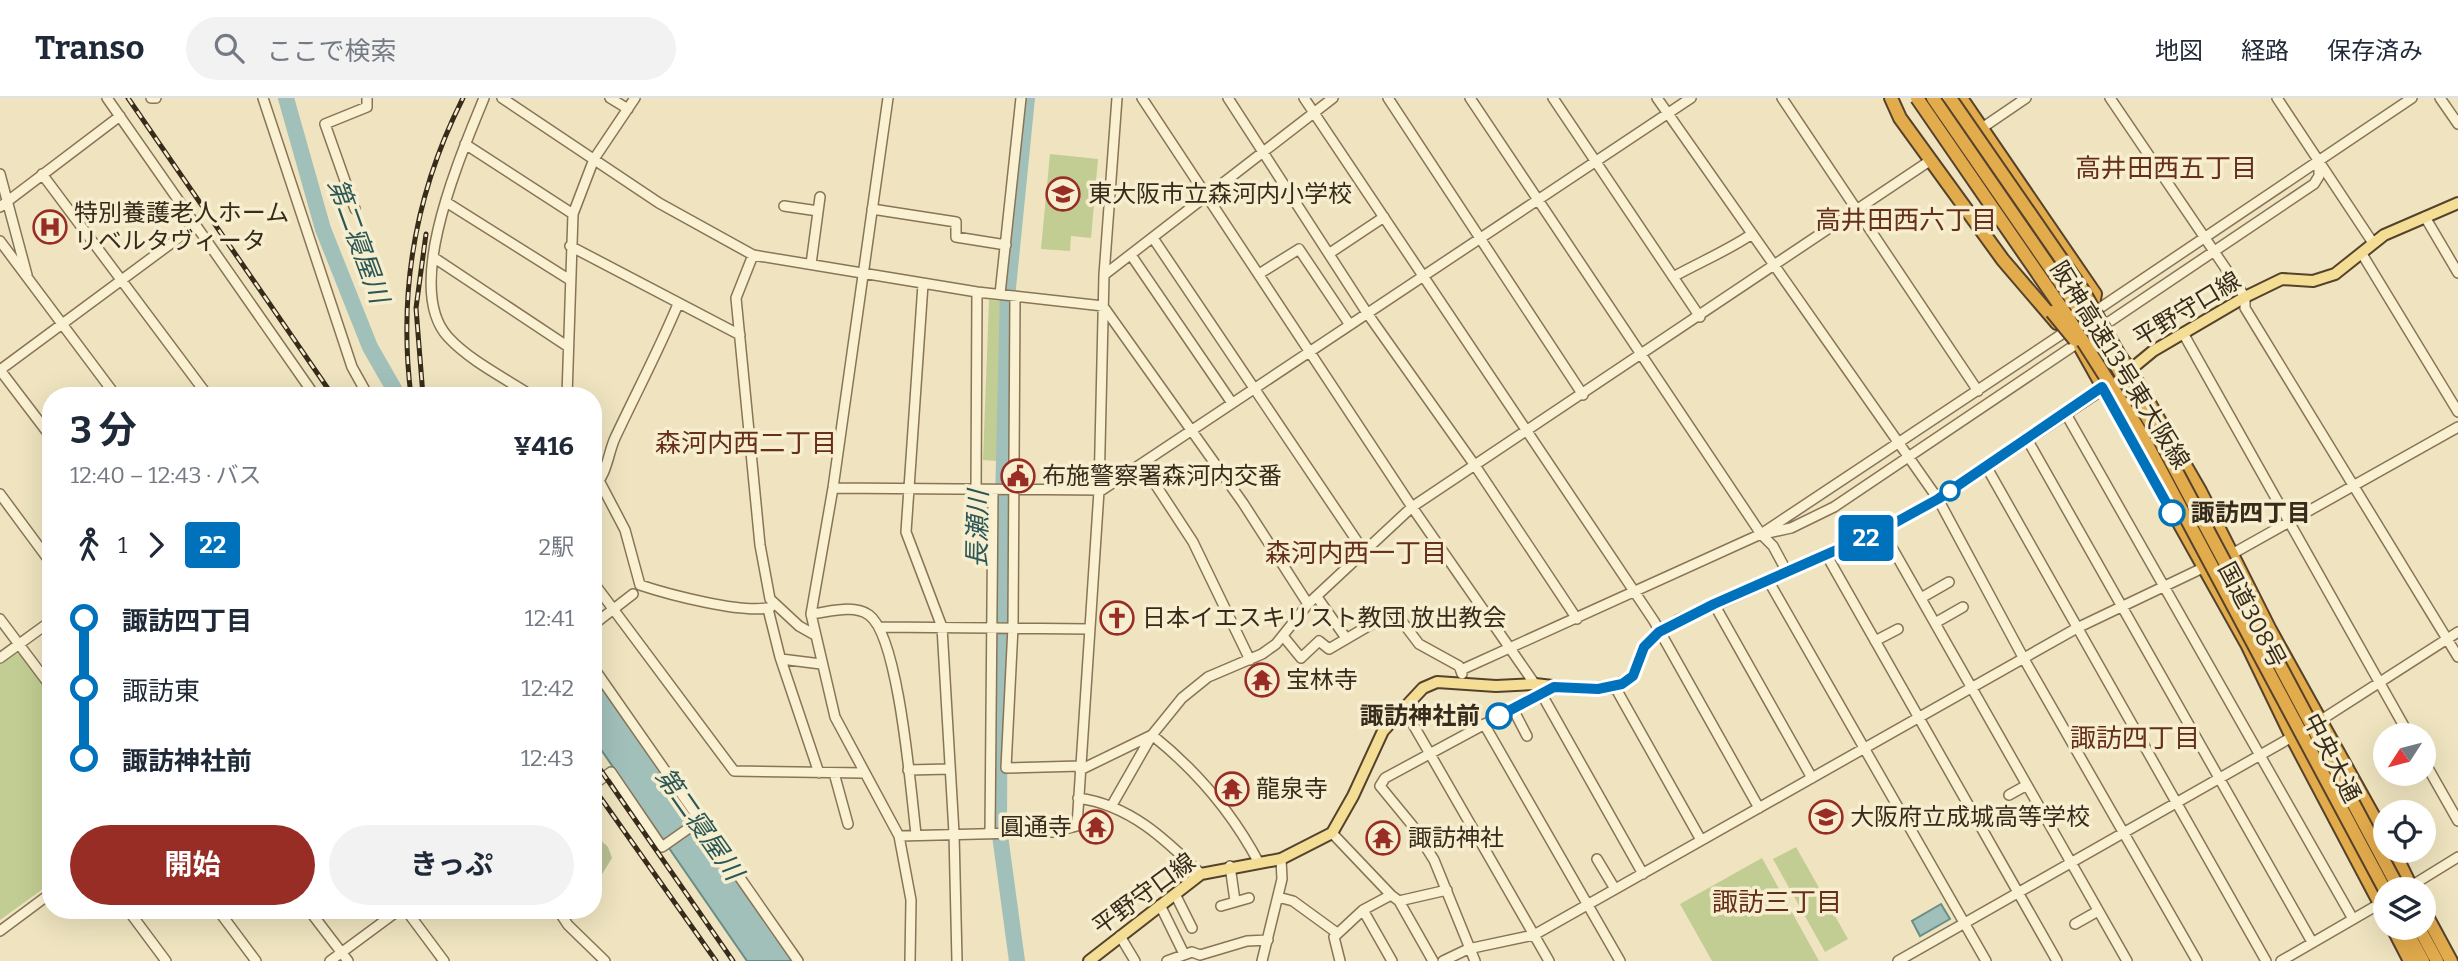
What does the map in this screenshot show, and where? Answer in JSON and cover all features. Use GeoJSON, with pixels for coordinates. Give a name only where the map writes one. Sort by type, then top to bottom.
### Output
{"type":"FeatureCollection","features":[{"type":"Feature","properties":{"kind":"highway"},"geometry":{"type":"LineString","coordinates":[[1891,98],[1900,118],[2003,260],[2053,321],[2070,328]]}},
{"type":"Feature","properties":{"kind":"highway"},"geometry":{"type":"LineString","coordinates":[[1898,98],[1995,239],[2102,375],[2138,428]]}},
{"type":"Feature","properties":{"kind":"highway","name":"国道308号"},"geometry":{"type":"LineString","coordinates":[[1910,98],[2070,328],[2247,644],[2292,737],[2373,887]]}},
{"type":"Feature","properties":{"kind":"highway","name":"阪神高速13号東大阪線"},"geometry":{"type":"LineString","coordinates":[[1917,98],[2065,313],[2138,428],[2378,877]]}},
{"type":"Feature","properties":{"kind":"highway","name":"国道308号"},"geometry":{"type":"LineString","coordinates":[[1935,98],[2130,370],[2200,491],[2270,630],[2373,815]]}},
{"type":"Feature","properties":{"kind":"highway","name":"阪神高速13号東大阪線"},"geometry":{"type":"LineString","coordinates":[[1935,98],[2106,349],[2401,877]]}},
{"type":"Feature","properties":{"kind":"highway"},"geometry":{"type":"LineString","coordinates":[[1950,98],[2086,295],[2177,460],[2207,526]]}},
{"type":"Feature","properties":{"kind":"highway"},"geometry":{"type":"LineString","coordinates":[[1961,98],[2095,294],[2091,314]]}},
{"type":"Feature","properties":{"kind":"highway"},"geometry":{"type":"LineString","coordinates":[[2436,931],[2454,960]]}},
{"type":"Feature","properties":{"kind":"highway"},"geometry":{"type":"LineString","coordinates":[[2401,940],[2412,961]]}},
{"type":"Feature","properties":{"kind":"highway"},"geometry":{"type":"LineString","coordinates":[[2412,940],[2423,961]]}},
{"type":"Feature","properties":{"kind":"highway"},"geometry":{"type":"LineString","coordinates":[[2426,940],[2437,961]]}},
{"type":"Feature","properties":{"kind":"main road","name":"平野守口線"},"geometry":{"type":"LineString","coordinates":[[1615,687],[1633,676],[1644,647],[1659,632],[1714,604],[1882,530],[1938,499],[2183,333],[2245,297],[2282,279],[2323,279],[2362,254],[2373,243],[2458,203]]}},
{"type":"Feature","properties":{"kind":"main road","name":"中央大通"},"geometry":{"type":"LineString","coordinates":[[2270,630],[2401,877]]}},
{"type":"Feature","properties":{"kind":"main road","name":"中央大通"},"geometry":{"type":"LineString","coordinates":[[2247,644],[2373,886]]}},
{"type":"Feature","properties":{"kind":"main road"},"geometry":{"type":"LineString","coordinates":[[1332,833],[1353,796],[1383,731],[1415,694],[1433,682],[1538,689],[1615,687]]}},
{"type":"Feature","properties":{"kind":"main road","name":"平野守口線"},"geometry":{"type":"LineString","coordinates":[[1089,961],[1201,874],[1230,866],[1281,859],[1332,833]]}},
{"type":"Feature","properties":{"kind":"main road"},"geometry":{"type":"LineString","coordinates":[[2432,940],[2443,961]]}},
{"type":"Feature","properties":{"kind":"street"},"geometry":{"type":"LineString","coordinates":[[107,98],[310,387]]}},
{"type":"Feature","properties":{"kind":"street"},"geometry":{"type":"LineString","coordinates":[[263,98],[352,368],[363,387]]}},
{"type":"Feature","properties":{"kind":"street"},"geometry":{"type":"LineString","coordinates":[[355,209],[326,124],[367,107],[367,98]]}},
{"type":"Feature","properties":{"kind":"street"},"geometry":{"type":"LineString","coordinates":[[484,98],[446,202],[433,257],[429,295],[447,336],[519,387]]}},
{"type":"Feature","properties":{"kind":"street"},"geometry":{"type":"LineString","coordinates":[[502,98],[659,203],[753,255],[977,292],[1103,306],[1312,601],[1346,638]]}},
{"type":"Feature","properties":{"kind":"street"},"geometry":{"type":"LineString","coordinates":[[610,98],[628,109]]}},
{"type":"Feature","properties":{"kind":"street"},"geometry":{"type":"LineString","coordinates":[[567,387],[573,214],[594,159],[635,98]]}},
{"type":"Feature","properties":{"kind":"street"},"geometry":{"type":"LineString","coordinates":[[888,98],[833,488],[811,614],[835,717],[899,835],[911,900],[910,961]]}},
{"type":"Feature","properties":{"kind":"street"},"geometry":{"type":"LineString","coordinates":[[1001,294],[1021,98]]}},
{"type":"Feature","properties":{"kind":"street"},"geometry":{"type":"LineString","coordinates":[[899,835],[1053,832],[1077,827],[1099,491],[1104,275],[1117,98]]}},
{"type":"Feature","properties":{"kind":"street"},"geometry":{"type":"LineString","coordinates":[[1142,98],[1412,507],[1538,689],[1643,874]]}},
{"type":"Feature","properties":{"kind":"street"},"geometry":{"type":"LineString","coordinates":[[1228,98],[1367,313],[1476,467],[1577,619]]}},
{"type":"Feature","properties":{"kind":"street"},"geometry":{"type":"LineString","coordinates":[[1304,98],[1634,591],[1759,808]]}},
{"type":"Feature","properties":{"kind":"street"},"geometry":{"type":"LineString","coordinates":[[1104,275],[1333,98]]}},
{"type":"Feature","properties":{"kind":"street"},"geometry":{"type":"LineString","coordinates":[[1388,98],[1583,395]]}},
{"type":"Feature","properties":{"kind":"street"},"geometry":{"type":"LineString","coordinates":[[1470,98],[1761,534],[1773,546],[1787,572]]}},
{"type":"Feature","properties":{"kind":"street"},"geometry":{"type":"LineString","coordinates":[[1553,98],[1700,317]]}},
{"type":"Feature","properties":{"kind":"street"},"geometry":{"type":"LineString","coordinates":[[1657,98],[1938,499],[2024,659],[2197,961]]}},
{"type":"Feature","properties":{"kind":"street"},"geometry":{"type":"LineString","coordinates":[[833,488],[1099,491],[1597,163],[1691,98]]}},
{"type":"Feature","properties":{"kind":"street"},"geometry":{"type":"LineString","coordinates":[[1782,98],[1978,391]]}},
{"type":"Feature","properties":{"kind":"street"},"geometry":{"type":"LineString","coordinates":[[1982,128],[2026,98]]}},
{"type":"Feature","properties":{"kind":"street"},"geometry":{"type":"LineString","coordinates":[[2110,98],[2245,297],[2245,308],[2352,488],[2458,657]]}},
{"type":"Feature","properties":{"kind":"street"},"geometry":{"type":"LineString","coordinates":[[2277,98],[2373,243]]}},
{"type":"Feature","properties":{"kind":"street"},"geometry":{"type":"LineString","coordinates":[[1461,670],[1761,534],[2412,98]]}},
{"type":"Feature","properties":{"kind":"street"},"geometry":{"type":"LineString","coordinates":[[2440,98],[2458,124]]}},
{"type":"Feature","properties":{"kind":"street"},"geometry":{"type":"LineString","coordinates":[[0,207],[120,116]]}},
{"type":"Feature","properties":{"kind":"street"},"geometry":{"type":"LineString","coordinates":[[465,144],[573,214]]}},
{"type":"Feature","properties":{"kind":"street"},"geometry":{"type":"LineString","coordinates":[[1112,806],[1152,735],[1182,698],[1208,677],[1269,649],[1312,601],[1412,507],[1476,467],[1527,430],[1700,317],[1931,160]]}},
{"type":"Feature","properties":{"kind":"street"},"geometry":{"type":"LineString","coordinates":[[1761,534],[1791,528],[1834,507],[2314,184],[2319,176],[2319,161]]}},
{"type":"Feature","properties":{"kind":"street"},"geometry":{"type":"LineString","coordinates":[[0,174],[28,280]]}},
{"type":"Feature","properties":{"kind":"street"},"geometry":{"type":"LineString","coordinates":[[42,174],[201,387]]}},
{"type":"Feature","properties":{"kind":"street"},"geometry":{"type":"LineString","coordinates":[[811,264],[820,197]]}},
{"type":"Feature","properties":{"kind":"street"},"geometry":{"type":"LineString","coordinates":[[446,202],[570,279]]}},
{"type":"Feature","properties":{"kind":"street"},"geometry":{"type":"LineString","coordinates":[[784,206],[818,211]]}},
{"type":"Feature","properties":{"kind":"street"},"geometry":{"type":"LineString","coordinates":[[872,209],[956,222],[956,237],[1006,245]]}},
{"type":"Feature","properties":{"kind":"street"},"geometry":{"type":"LineString","coordinates":[[1330,253],[1384,217]]}},
{"type":"Feature","properties":{"kind":"street"},"geometry":{"type":"LineString","coordinates":[[2425,217],[2458,273]]}},
{"type":"Feature","properties":{"kind":"street"},"geometry":{"type":"LineString","coordinates":[[42,425],[0,370],[196,225]]}},
{"type":"Feature","properties":{"kind":"street"},"geometry":{"type":"LineString","coordinates":[[1673,278],[1715,254],[1727,251],[1752,234]]}},
{"type":"Feature","properties":{"kind":"street"},"geometry":{"type":"LineString","coordinates":[[1153,238],[1366,553]]}},
{"type":"Feature","properties":{"kind":"street"},"geometry":{"type":"LineString","coordinates":[[0,241],[109,387]]}},
{"type":"Feature","properties":{"kind":"street"},"geometry":{"type":"LineString","coordinates":[[570,246],[740,335]]}},
{"type":"Feature","properties":{"kind":"street"},"geometry":{"type":"LineString","coordinates":[[1259,274],[1299,249],[1350,325]]}},
{"type":"Feature","properties":{"kind":"street"},"geometry":{"type":"LineString","coordinates":[[2362,254],[2458,412]]}},
{"type":"Feature","properties":{"kind":"street"},"geometry":{"type":"LineString","coordinates":[[753,255],[736,298],[761,547],[781,659],[819,773]]}},
{"type":"Feature","properties":{"kind":"street"},"geometry":{"type":"LineString","coordinates":[[1131,255],[1232,403]]}},
{"type":"Feature","properties":{"kind":"street"},"geometry":{"type":"LineString","coordinates":[[433,257],[567,345]]}},
{"type":"Feature","properties":{"kind":"street"},"geometry":{"type":"LineString","coordinates":[[923,284],[906,532],[942,627],[954,833],[957,961]]}},
{"type":"Feature","properties":{"kind":"street"},"geometry":{"type":"LineString","coordinates":[[976,491],[977,292]]}},
{"type":"Feature","properties":{"kind":"street"},"geometry":{"type":"LineString","coordinates":[[1015,296],[1011,491],[1013,628],[1006,768],[1081,768],[1152,735]]}},
{"type":"Feature","properties":{"kind":"street"},"geometry":{"type":"LineString","coordinates":[[602,469],[653,365],[678,304]]}},
{"type":"Feature","properties":{"kind":"street"},"geometry":{"type":"LineString","coordinates":[[2183,333],[2402,723]]}},
{"type":"Feature","properties":{"kind":"street"},"geometry":{"type":"LineString","coordinates":[[2066,414],[2353,919]]}},
{"type":"Feature","properties":{"kind":"street"},"geometry":{"type":"LineString","coordinates":[[1443,961],[1468,949],[1535,935],[2077,628],[2232,554],[2458,427]]}},
{"type":"Feature","properties":{"kind":"street"},"geometry":{"type":"LineString","coordinates":[[2027,439],[2312,942]]}},
{"type":"Feature","properties":{"kind":"street"},"geometry":{"type":"LineString","coordinates":[[1142,464],[1193,542],[1250,660]]}},
{"type":"Feature","properties":{"kind":"street"},"geometry":{"type":"LineString","coordinates":[[1986,466],[2266,961]]}},
{"type":"Feature","properties":{"kind":"street"},"geometry":{"type":"LineString","coordinates":[[994,491],[992,627],[996,833]]}},
{"type":"Feature","properties":{"kind":"street"},"geometry":{"type":"LineString","coordinates":[[0,494],[42,551]]}},
{"type":"Feature","properties":{"kind":"street"},"geometry":{"type":"LineString","coordinates":[[602,494],[625,530],[635,590]]}},
{"type":"Feature","properties":{"kind":"street"},"geometry":{"type":"LineString","coordinates":[[1882,530],[2127,961]]}},
{"type":"Feature","properties":{"kind":"street"},"geometry":{"type":"LineString","coordinates":[[1827,556],[2057,961]]}},
{"type":"Feature","properties":{"kind":"street"},"geometry":{"type":"LineString","coordinates":[[1768,580],[1986,961]]}},
{"type":"Feature","properties":{"kind":"street"},"geometry":{"type":"LineString","coordinates":[[1921,598],[1949,582]]}},
{"type":"Feature","properties":{"kind":"street"},"geometry":{"type":"LineString","coordinates":[[602,618],[635,590],[772,607],[816,635]]}},
{"type":"Feature","properties":{"kind":"street"},"geometry":{"type":"LineString","coordinates":[[602,594],[734,771],[863,773]]}},
{"type":"Feature","properties":{"kind":"street"},"geometry":{"type":"LineString","coordinates":[[1714,604],[1812,778]]}},
{"type":"Feature","properties":{"kind":"street"},"geometry":{"type":"LineString","coordinates":[[1935,623],[1963,607]]}},
{"type":"Feature","properties":{"kind":"street"},"geometry":{"type":"LineString","coordinates":[[811,614],[855,609],[869,615],[879,627],[896,692],[916,834]]}},
{"type":"Feature","properties":{"kind":"street"},"geometry":{"type":"LineString","coordinates":[[1283,636],[1301,657],[1319,641],[1329,649],[1394,611],[1419,644],[1461,670],[1463,683]]}},
{"type":"Feature","properties":{"kind":"street"},"geometry":{"type":"LineString","coordinates":[[0,619],[42,675]]}},
{"type":"Feature","properties":{"kind":"street"},"geometry":{"type":"LineString","coordinates":[[0,658],[42,627]]}},
{"type":"Feature","properties":{"kind":"street"},"geometry":{"type":"LineString","coordinates":[[879,627],[1089,629]]}},
{"type":"Feature","properties":{"kind":"street"},"geometry":{"type":"LineString","coordinates":[[1875,641],[1898,629]]}},
{"type":"Feature","properties":{"kind":"street"},"geometry":{"type":"LineString","coordinates":[[2321,720],[2458,632]]}},
{"type":"Feature","properties":{"kind":"street"},"geometry":{"type":"LineString","coordinates":[[781,659],[821,664]]}},
{"type":"Feature","properties":{"kind":"street"},"geometry":{"type":"LineString","coordinates":[[602,680],[798,961]]}},
{"type":"Feature","properties":{"kind":"street"},"geometry":{"type":"LineString","coordinates":[[1615,687],[1701,840]]}},
{"type":"Feature","properties":{"kind":"street"},"geometry":{"type":"LineString","coordinates":[[1475,961],[1434,860],[1412,825],[1380,786],[1385,778],[1513,709],[1538,689]]}},
{"type":"Feature","properties":{"kind":"street"},"geometry":{"type":"LineString","coordinates":[[1403,707],[1549,961]]}},
{"type":"Feature","properties":{"kind":"street"},"geometry":{"type":"LineString","coordinates":[[1513,709],[1527,736]]}},
{"type":"Feature","properties":{"kind":"street"},"geometry":{"type":"LineString","coordinates":[[1484,724],[1620,961]]}},
{"type":"Feature","properties":{"kind":"street"},"geometry":{"type":"LineString","coordinates":[[1152,735],[1188,764],[1224,805],[1259,863]]}},
{"type":"Feature","properties":{"kind":"street"},"geometry":{"type":"LineString","coordinates":[[1898,961],[1915,957],[1964,923],[2292,737]]}},
{"type":"Feature","properties":{"kind":"street"},"geometry":{"type":"LineString","coordinates":[[908,770],[950,769]]}},
{"type":"Feature","properties":{"kind":"street"},"geometry":{"type":"LineString","coordinates":[[602,778],[611,772],[662,847],[699,821]]}},
{"type":"Feature","properties":{"kind":"street"},"geometry":{"type":"LineString","coordinates":[[834,773],[848,824]]}},
{"type":"Feature","properties":{"kind":"street"},"geometry":{"type":"LineString","coordinates":[[2436,782],[2458,821]]}},
{"type":"Feature","properties":{"kind":"street"},"geometry":{"type":"LineString","coordinates":[[2009,795],[2027,785]]}},
{"type":"Feature","properties":{"kind":"street"},"geometry":{"type":"LineString","coordinates":[[1078,798],[1112,806],[1166,840],[1201,874]]}},
{"type":"Feature","properties":{"kind":"street"},"geometry":{"type":"LineString","coordinates":[[1332,833],[1395,898],[1433,961]]}},
{"type":"Feature","properties":{"kind":"street"},"geometry":{"type":"LineString","coordinates":[[2425,877],[2458,857]]}},
{"type":"Feature","properties":{"kind":"street"},"geometry":{"type":"LineString","coordinates":[[1262,961],[1282,879],[1281,859]]}},
{"type":"Feature","properties":{"kind":"street"},"geometry":{"type":"LineString","coordinates":[[1597,859],[1615,890]]}},
{"type":"Feature","properties":{"kind":"street"},"geometry":{"type":"LineString","coordinates":[[1230,866],[1235,901]]}},
{"type":"Feature","properties":{"kind":"street"},"geometry":{"type":"LineString","coordinates":[[1340,961],[1335,947],[1337,933],[1363,910],[1395,898],[1447,890]]}},
{"type":"Feature","properties":{"kind":"street"},"geometry":{"type":"LineString","coordinates":[[1175,894],[1192,928]]}},
{"type":"Feature","properties":{"kind":"street"},"geometry":{"type":"LineString","coordinates":[[1278,897],[1293,901],[1337,933]]}},
{"type":"Feature","properties":{"kind":"street"},"geometry":{"type":"LineString","coordinates":[[1221,906],[1249,898]]}},
{"type":"Feature","properties":{"kind":"street"},"geometry":{"type":"LineString","coordinates":[[0,931],[42,900]]}},
{"type":"Feature","properties":{"kind":"street"},"geometry":{"type":"LineString","coordinates":[[1160,905],[1184,954]]}},
{"type":"Feature","properties":{"kind":"street"},"geometry":{"type":"LineString","coordinates":[[1363,910],[1392,961]]}},
{"type":"Feature","properties":{"kind":"street"},"geometry":{"type":"LineString","coordinates":[[2075,924],[2098,911]]}},
{"type":"Feature","properties":{"kind":"street"},"geometry":{"type":"LineString","coordinates":[[2281,961],[2353,919],[2373,911]]}},
{"type":"Feature","properties":{"kind":"street"},"geometry":{"type":"LineString","coordinates":[[135,919],[166,961]]}},
{"type":"Feature","properties":{"kind":"street"},"geometry":{"type":"LineString","coordinates":[[225,919],[256,961]]}},
{"type":"Feature","properties":{"kind":"street"},"geometry":{"type":"LineString","coordinates":[[316,919],[348,961]]}},
{"type":"Feature","properties":{"kind":"street"},"geometry":{"type":"LineString","coordinates":[[330,961],[387,919]]}},
{"type":"Feature","properties":{"kind":"street"},"geometry":{"type":"LineString","coordinates":[[414,919],[444,961]]}},
{"type":"Feature","properties":{"kind":"street"},"geometry":{"type":"LineString","coordinates":[[564,919],[605,961]]}},
{"type":"Feature","properties":{"kind":"street"},"geometry":{"type":"LineString","coordinates":[[1120,936],[1135,961]]}},
{"type":"Feature","properties":{"kind":"street"},"geometry":{"type":"LineString","coordinates":[[1167,961],[1192,952],[1200,955],[1247,941],[1268,940]]}},
{"type":"Feature","properties":{"kind":"green space"},"geometry":{"type":"Polygon","coordinates":[[[1050,154],[1098,159],[1091,238],[1071,236],[1070,251],[1041,249],[1050,154]]]}},
{"type":"Feature","properties":{"kind":"green space"},"geometry":{"type":"Polygon","coordinates":[[[989,300],[1003,301],[997,461],[983,460],[989,300]]]}},
{"type":"Feature","properties":{"kind":"green space"},"geometry":{"type":"Polygon","coordinates":[[[15,653],[21,654],[42,683],[42,890],[0,920],[0,664],[15,653]]]}},
{"type":"Feature","properties":{"kind":"green space"},"geometry":{"type":"Polygon","coordinates":[[[602,841],[608,847],[612,858],[602,874],[602,841]]]}},
{"type":"Feature","properties":{"kind":"green space"},"geometry":{"type":"Polygon","coordinates":[[[1796,847],[1848,939],[1825,952],[1773,859],[1796,847]]]}},
{"type":"Feature","properties":{"kind":"green space"},"geometry":{"type":"Polygon","coordinates":[[[1762,858],[1819,961],[1712,961],[1680,904],[1762,858]]]}},
{"type":"Feature","properties":{"kind":"water"},"geometry":{"type":"Polygon","coordinates":[[[602,687],[793,961],[747,961],[602,751],[602,687]]]}},
{"type":"Feature","properties":{"kind":"water"},"geometry":{"type":"Polygon","coordinates":[[[1941,904],[1950,919],[1920,936],[1912,921],[1941,904]]]}},
{"type":"Feature","properties":{"kind":"waterway","name":"第二寝屋川"},"geometry":{"type":"LineString","coordinates":[[286,98],[323,229],[370,347],[393,387]]}},
{"type":"Feature","properties":{"kind":"waterway","name":"長瀬川"},"geometry":{"type":"LineString","coordinates":[[1017,961],[999,828],[1000,631],[1008,288],[1027,98]]}},
{"type":"Feature","properties":{"kind":"railway"},"geometry":{"type":"LineString","coordinates":[[128,98],[327,387]]}},
{"type":"Feature","properties":{"kind":"railway"},"geometry":{"type":"LineString","coordinates":[[410,387],[407,319],[414,243],[433,169],[463,98]]}},
{"type":"Feature","properties":{"kind":"railway"},"geometry":{"type":"LineString","coordinates":[[422,387],[416,308],[426,234]]}},
{"type":"Feature","properties":{"kind":"railway"},"geometry":{"type":"LineString","coordinates":[[602,772],[733,961]]}},
{"type":"Feature","properties":{"kind":"railway"},"geometry":{"type":"LineString","coordinates":[[602,800],[716,961]]}},
{"type":"Feature","properties":{"kind":"bus line","name":"22"},"geometry":{"type":"LineString","coordinates":[[1499,716],[1554,687],[1598,689],[1622,684],[1633,676],[1644,647],[1659,632],[1714,604],[1882,530],[1938,499],[2102,387],[2172,513]]}},
{"type":"Feature","properties":{"kind":"place","name":"東大阪市立森河内小学校"},"geometry":{"type":"Point","coordinates":[1063,194]}},
{"type":"Feature","properties":{"kind":"place","name":"特別養護老人ホーム リベルタヴィータ"},"geometry":{"type":"Point","coordinates":[50,227]}},
{"type":"Feature","properties":{"kind":"place","name":"布施警察署森河内交番"},"geometry":{"type":"Point","coordinates":[1018,476]}},
{"type":"Feature","properties":{"kind":"place","name":"諏訪四丁目"},"geometry":{"type":"Point","coordinates":[2172,513]}},
{"type":"Feature","properties":{"kind":"place","name":"日本イエスキリスト教団 放出教会"},"geometry":{"type":"Point","coordinates":[1117,618]}},
{"type":"Feature","properties":{"kind":"place","name":"宝林寺"},"geometry":{"type":"Point","coordinates":[1262,680]}},
{"type":"Feature","properties":{"kind":"place","name":"諏訪神社前"},"geometry":{"type":"Point","coordinates":[1499,716]}},
{"type":"Feature","properties":{"kind":"place","name":"龍泉寺"},"geometry":{"type":"Point","coordinates":[1232,789]}},
{"type":"Feature","properties":{"kind":"place","name":"大阪府立成城高等学校"},"geometry":{"type":"Point","coordinates":[1826,817]}},
{"type":"Feature","properties":{"kind":"place","name":"圓通寺"},"geometry":{"type":"Point","coordinates":[1096,827]}},
{"type":"Feature","properties":{"kind":"place","name":"諏訪神社"},"geometry":{"type":"Point","coordinates":[1383,838]}},
{"type":"Feature","properties":{"kind":"district","name":"高井田西五丁目"},"geometry":{"type":"Point","coordinates":[2166,168]}},
{"type":"Feature","properties":{"kind":"district","name":"高井田西六丁目"},"geometry":{"type":"Point","coordinates":[1906,220]}},
{"type":"Feature","properties":{"kind":"district","name":"森河内西二丁目"},"geometry":{"type":"Point","coordinates":[746,443]}},
{"type":"Feature","properties":{"kind":"district","name":"森河内西一丁目"},"geometry":{"type":"Point","coordinates":[1356,553]}},
{"type":"Feature","properties":{"kind":"district","name":"諏訪四丁目"},"geometry":{"type":"Point","coordinates":[2135,738]}},
{"type":"Feature","properties":{"kind":"district","name":"諏訪三丁目"},"geometry":{"type":"Point","coordinates":[1777,902]}}]}
